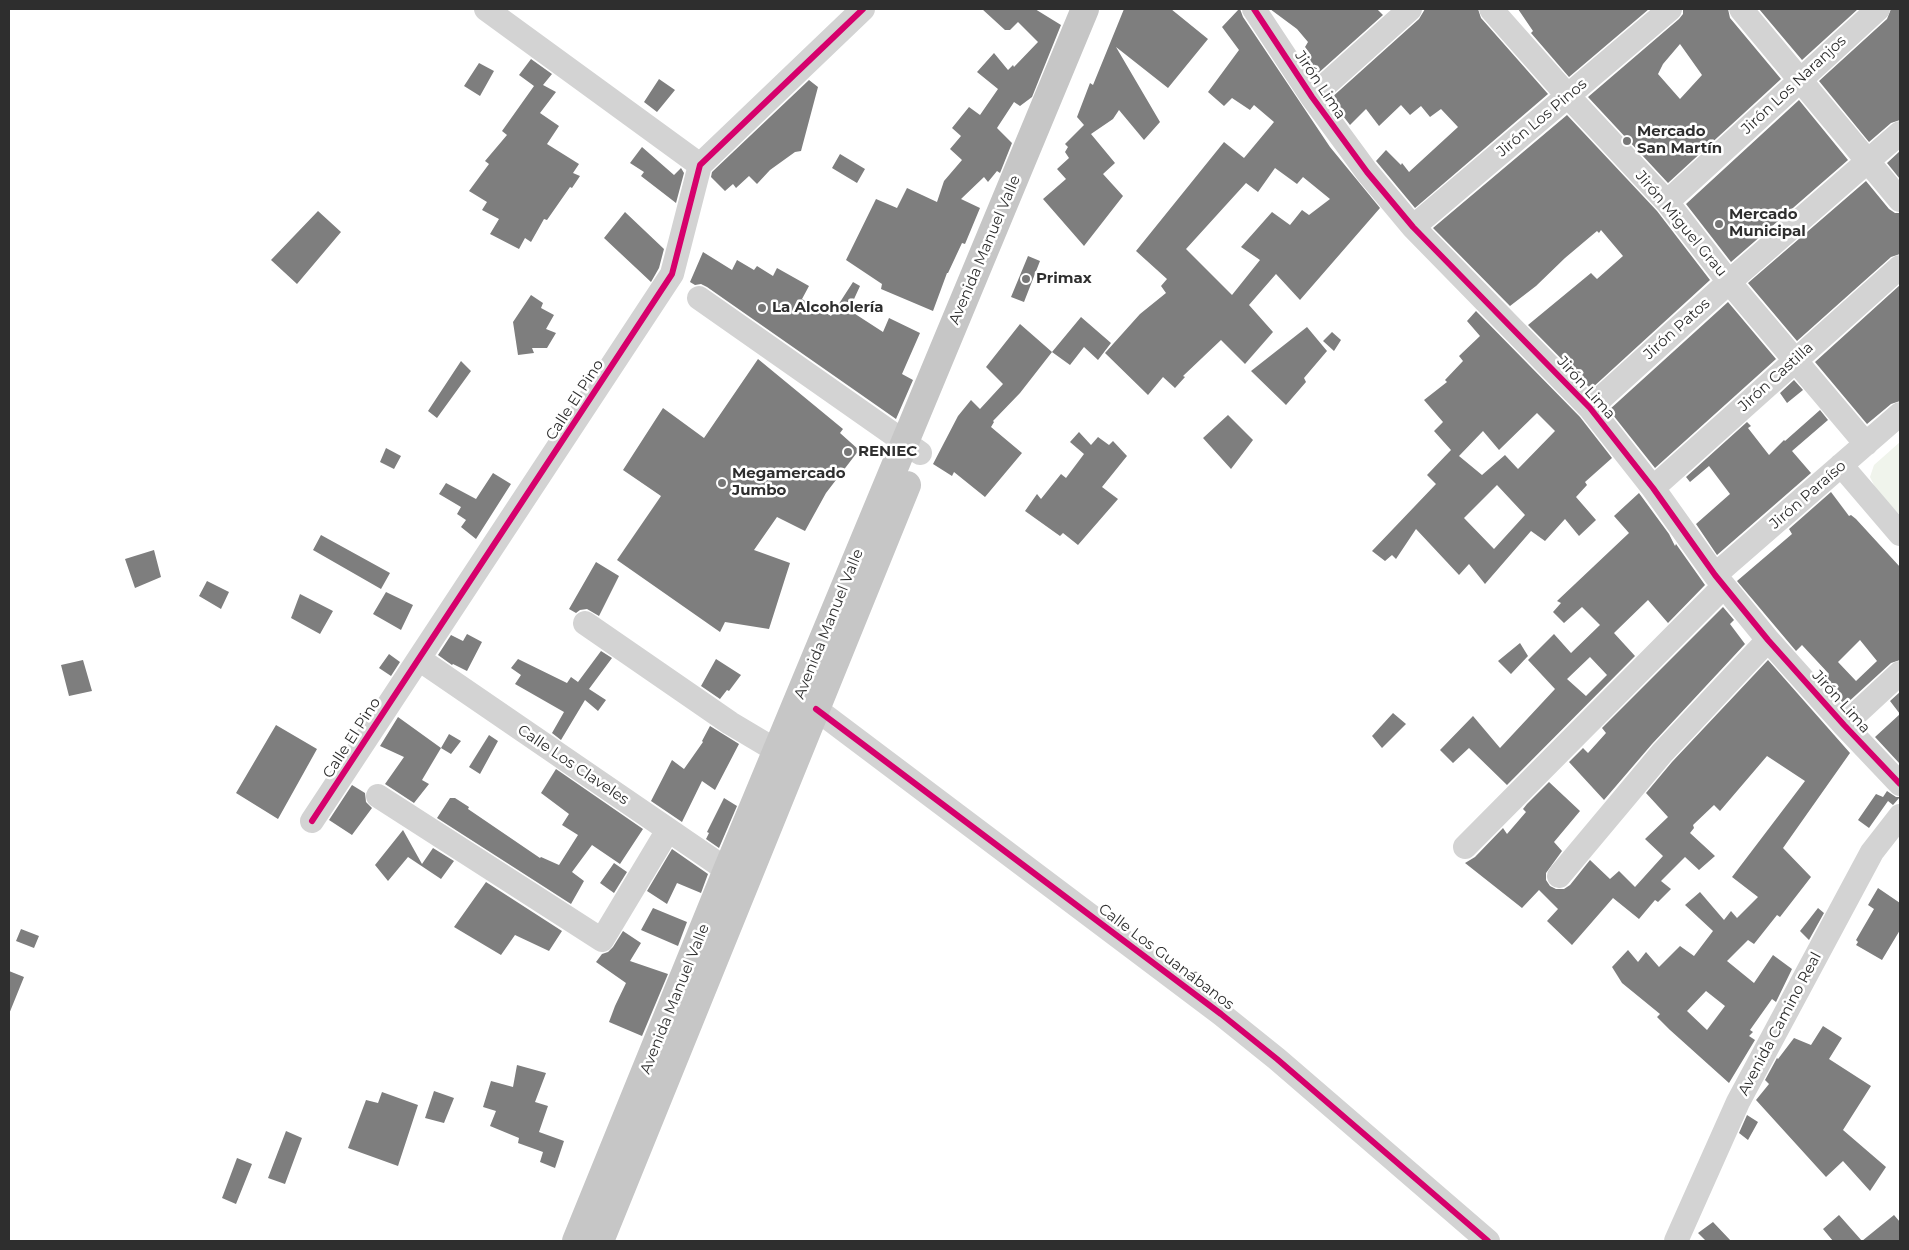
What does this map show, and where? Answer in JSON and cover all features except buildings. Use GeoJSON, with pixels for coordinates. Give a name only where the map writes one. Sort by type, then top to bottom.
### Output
{"type":"FeatureCollection","features":[{"type":"Feature","properties":{"kind":"main road","name":"Avenida Manuel Valle"},"geometry":{"type":"LineString","coordinates":[[576,1241],[667,1047],[816,709],[912,447],[1085,9]]}},
{"type":"Feature","properties":{"kind":"main road","name":"Avenida Manuel Valle"},"geometry":{"type":"LineString","coordinates":[[600,1241],[727,870],[777,751],[1020,205],[1103,9]]}},
{"type":"Feature","properties":{"kind":"street"},"geometry":{"type":"LineString","coordinates":[[486,9],[700,164],[863,9]]}},
{"type":"Feature","properties":{"kind":"street","name":"Jirón Lima"},"geometry":{"type":"LineString","coordinates":[[1254,9],[1312,97],[1367,172],[1413,226],[1590,408],[1653,488],[1720,581],[1768,640],[1900,784]]}},
{"type":"Feature","properties":{"kind":"street"},"geometry":{"type":"LineString","coordinates":[[1312,97],[1410,9]]}},
{"type":"Feature","properties":{"kind":"street","name":"Jirón Miguel Grau"},"geometry":{"type":"LineString","coordinates":[[1491,9],[1568,96],[1667,202],[1729,282],[1866,444]]}},
{"type":"Feature","properties":{"kind":"street","name":"Jirón Los Pinos"},"geometry":{"type":"LineString","coordinates":[[1413,226],[1670,9]]}},
{"type":"Feature","properties":{"kind":"street"},"geometry":{"type":"LineString","coordinates":[[1741,9],[1900,200]]}},
{"type":"Feature","properties":{"kind":"street","name":"Jirón Los Naranjos"},"geometry":{"type":"LineString","coordinates":[[1667,202],[1878,9]]}},
{"type":"Feature","properties":{"kind":"street","name":"Jirón Patos"},"geometry":{"type":"LineString","coordinates":[[1590,408],[1729,282],[1900,133]]}},
{"type":"Feature","properties":{"kind":"street","name":"Calle El Pino"},"geometry":{"type":"LineString","coordinates":[[312,821],[672,274],[700,164]]}},
{"type":"Feature","properties":{"kind":"street","name":"Jirón Castilla"},"geometry":{"type":"LineString","coordinates":[[1653,488],[1900,267]]}},
{"type":"Feature","properties":{"kind":"street"},"geometry":{"type":"LineString","coordinates":[[699,298],[912,447]]}},
{"type":"Feature","properties":{"kind":"street","name":"Jirón Paraíso"},"geometry":{"type":"LineString","coordinates":[[1465,847],[1720,581],[1841,465],[1900,414]]}},
{"type":"Feature","properties":{"kind":"street"},"geometry":{"type":"LineString","coordinates":[[1841,465],[1900,534]]}},
{"type":"Feature","properties":{"kind":"street"},"geometry":{"type":"LineString","coordinates":[[584,623],[730,724],[777,751]]}},
{"type":"Feature","properties":{"kind":"street"},"geometry":{"type":"LineString","coordinates":[[1559,876],[1662,754],[1768,640]]}},
{"type":"Feature","properties":{"kind":"street","name":"Calle Los Claveles"},"geometry":{"type":"LineString","coordinates":[[419,659],[727,870]]}},
{"type":"Feature","properties":{"kind":"street"},"geometry":{"type":"LineString","coordinates":[[1844,724],[1900,673]]}},
{"type":"Feature","properties":{"kind":"street","name":"Calle Los Guanábanos"},"geometry":{"type":"LineString","coordinates":[[816,709],[1278,1059],[1488,1241]]}},
{"type":"Feature","properties":{"kind":"street"},"geometry":{"type":"LineString","coordinates":[[378,796],[602,940],[668,830]]}},
{"type":"Feature","properties":{"kind":"street","name":"Avenida Camino Real"},"geometry":{"type":"LineString","coordinates":[[1676,1241],[1738,1102],[1872,852],[1900,816]]}},
{"type":"Feature","properties":{"kind":"shaded area"},"geometry":{"type":"Polygon","coordinates":[[[1900,442],[1900,515],[1877,491],[1870,477],[1874,465],[1900,442]]]}},
{"type":"Feature","properties":{"kind":"cycle path"},"geometry":{"type":"LineString","coordinates":[[312,821],[672,274],[700,165],[863,9]]}},
{"type":"Feature","properties":{"kind":"cycle path"},"geometry":{"type":"LineString","coordinates":[[1254,9],[1312,97],[1367,172],[1413,227],[1590,408],[1653,488],[1715,575],[1768,640],[1900,784]]}},
{"type":"Feature","properties":{"kind":"cycle path"},"geometry":{"type":"LineString","coordinates":[[816,709],[1221,1014],[1277,1059],[1488,1241]]}},
{"type":"Feature","properties":{"kind":"place","name":"Mercado San Martín"},"geometry":{"type":"Point","coordinates":[1627,141]}},
{"type":"Feature","properties":{"kind":"place","name":"Mercado Municipal"},"geometry":{"type":"Point","coordinates":[1719,224]}},
{"type":"Feature","properties":{"kind":"place","name":"Primax"},"geometry":{"type":"Point","coordinates":[1026,279]}},
{"type":"Feature","properties":{"kind":"place","name":"La Alcoholería"},"geometry":{"type":"Point","coordinates":[762,308]}},
{"type":"Feature","properties":{"kind":"place","name":"RENIEC"},"geometry":{"type":"Point","coordinates":[848,452]}},
{"type":"Feature","properties":{"kind":"place","name":"Megamercado Jumbo"},"geometry":{"type":"Point","coordinates":[722,483]}}]}
